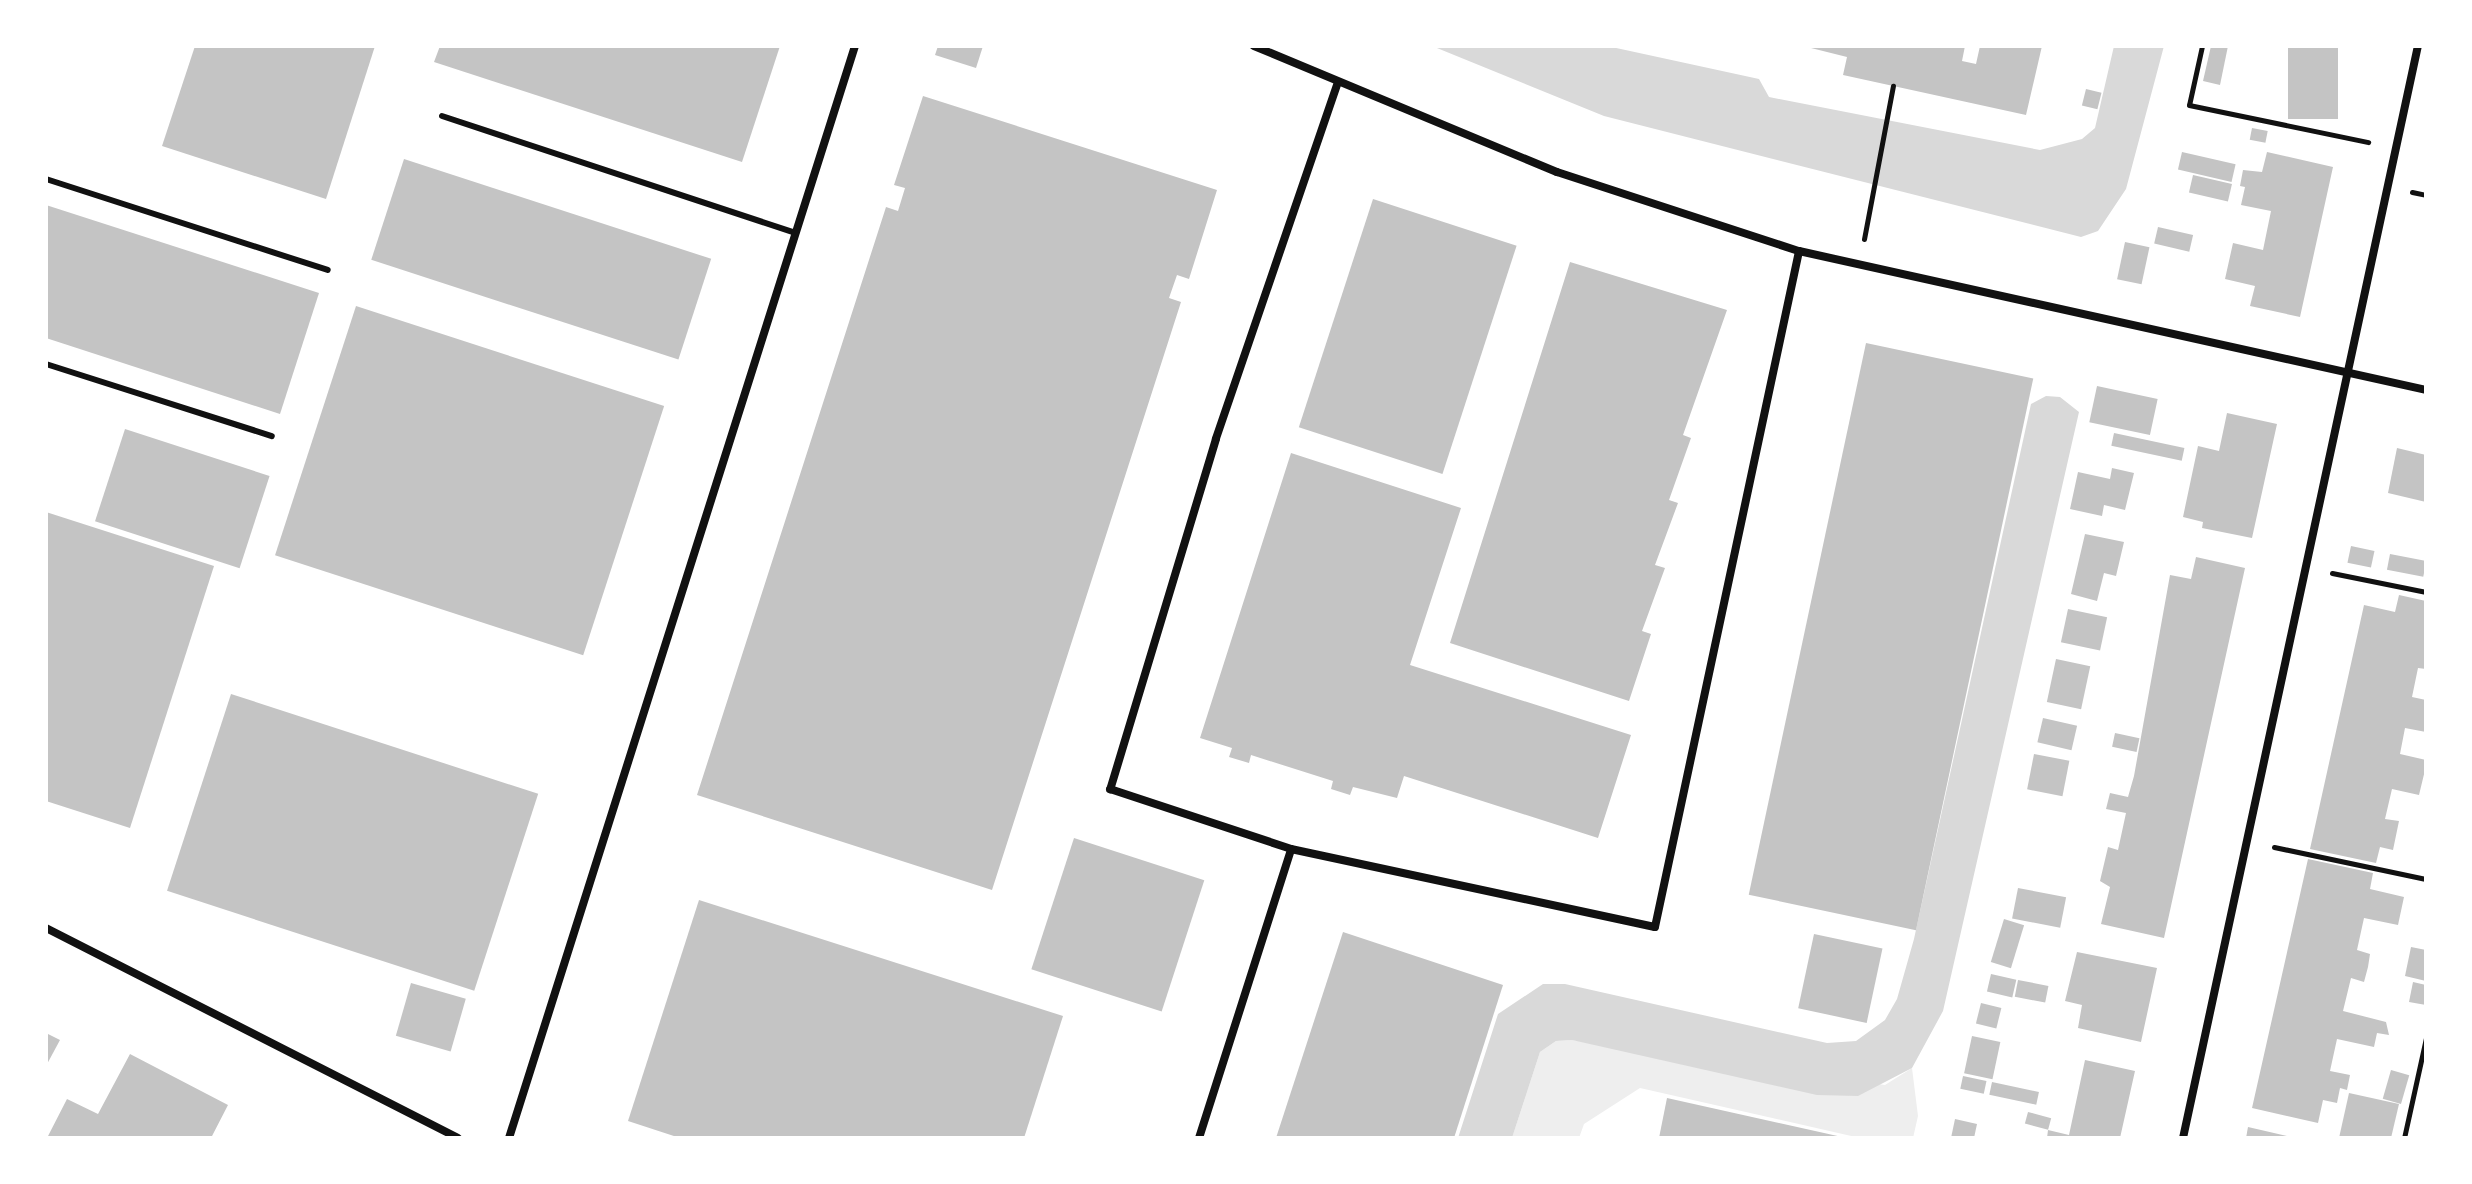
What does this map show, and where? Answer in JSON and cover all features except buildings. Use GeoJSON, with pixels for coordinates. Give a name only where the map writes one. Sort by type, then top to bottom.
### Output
{"type":"FeatureCollection","features":[{"type":"Feature","properties":{"kind":"street"},"geometry":{"type":"LineString","coordinates":[[509,1138],[855,46]]}},
{"type":"Feature","properties":{"kind":"street"},"geometry":{"type":"LineString","coordinates":[[1254,46],[1557,172],[1799,251],[2426,390]]}},
{"type":"Feature","properties":{"kind":"street"},"geometry":{"type":"LineString","coordinates":[[2183,1138],[2418,46]]}},
{"type":"Feature","properties":{"kind":"street"},"geometry":{"type":"LineString","coordinates":[[1338,82],[1216,439],[1110,789],[1291,849],[1655,927],[1799,251]]}},
{"type":"Feature","properties":{"kind":"street"},"geometry":{"type":"LineString","coordinates":[[1199,1138],[1291,849]]}},
{"type":"Feature","properties":{"kind":"street"},"geometry":{"type":"LineString","coordinates":[[46,928],[458,1138]]}},
{"type":"Feature","properties":{"kind":"lane"},"geometry":{"type":"LineString","coordinates":[[442,116],[796,233]]}},
{"type":"Feature","properties":{"kind":"lane"},"geometry":{"type":"LineString","coordinates":[[46,179],[328,270]]}},
{"type":"Feature","properties":{"kind":"lane"},"geometry":{"type":"LineString","coordinates":[[46,364],[272,436]]}},
{"type":"Feature","properties":{"kind":"path"},"geometry":{"type":"LineString","coordinates":[[2202,46],[2189,105],[2396,148]]}},
{"type":"Feature","properties":{"kind":"path"},"geometry":{"type":"LineString","coordinates":[[1861,256],[1893,86]]}},
{"type":"Feature","properties":{"kind":"path"},"geometry":{"type":"LineString","coordinates":[[2304,568],[2426,592]]}},
{"type":"Feature","properties":{"kind":"path"},"geometry":{"type":"LineString","coordinates":[[2246,841],[2426,879]]}},
{"type":"Feature","properties":{"kind":"path"},"geometry":{"type":"LineString","coordinates":[[2404,1138],[2426,1038]]}},
{"type":"Feature","properties":{"kind":"shaded area"},"geometry":{"type":"Polygon","coordinates":[[[1432,46],[1607,46],[1759,79],[1769,97],[2040,150],[2082,139],[2095,128],[2114,46],[2164,46],[2126,189],[2098,231],[2081,237],[1604,116],[1432,46]]]}},
{"type":"Feature","properties":{"kind":"shaded area"},"geometry":{"type":"Polygon","coordinates":[[[2046,396],[2060,397],[2079,412],[1943,1011],[1912,1068],[1858,1096],[1817,1095],[1572,1040],[1556,1041],[1540,1052],[1512,1138],[1458,1138],[1498,1014],[1543,984],[1565,984],[1827,1043],[1856,1041],[1885,1020],[1897,999],[1914,939],[2031,404],[2046,396]]]}},
{"type":"Feature","properties":{"kind":"shaded area"},"geometry":{"type":"Polygon","coordinates":[[[1572,1040],[1885,1085],[1912,1068],[1918,1116],[1913,1138],[1860,1138],[1640,1088],[1584,1124],[1579,1138],[1512,1138],[1540,1052],[1556,1041],[1572,1040]]]}}]}
